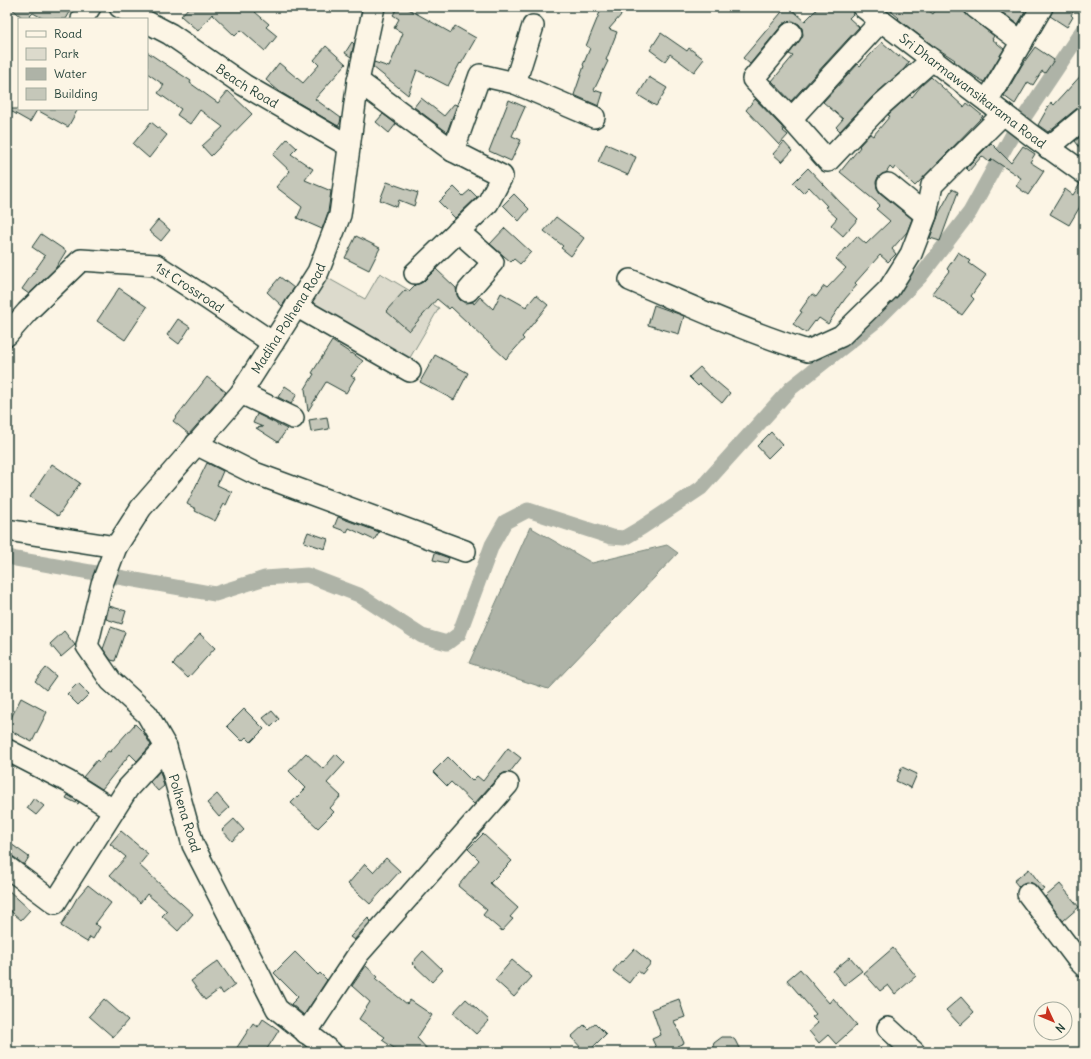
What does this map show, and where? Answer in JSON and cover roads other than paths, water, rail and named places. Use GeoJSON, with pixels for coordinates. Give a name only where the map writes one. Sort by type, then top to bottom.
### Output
{"type":"FeatureCollection","features":[{"type":"Feature","properties":{"kind":"street"},"geometry":{"type":"LineString","coordinates":[[83,18],[90,7]]}},
{"type":"Feature","properties":{"kind":"street"},"geometry":{"type":"LineString","coordinates":[[120,7],[140,18]]}},
{"type":"Feature","properties":{"kind":"street"},"geometry":{"type":"LineString","coordinates":[[148,20],[156,7]]}},
{"type":"Feature","properties":{"kind":"street","name":"Madiha Polhena Road"},"geometry":{"type":"LineString","coordinates":[[102,584],[114,554],[141,508],[241,393],[318,272],[340,216],[358,81],[374,7]]}},
{"type":"Feature","properties":{"kind":"street","name":"Sri Dharmawansikarama Road"},"geometry":{"type":"LineString","coordinates":[[863,7],[1048,148],[1084,173]]}},
{"type":"Feature","properties":{"kind":"street"},"geometry":{"type":"LineString","coordinates":[[976,7],[1022,42]]}},
{"type":"Feature","properties":{"kind":"street"},"geometry":{"type":"LineString","coordinates":[[630,280],[704,312],[790,346],[808,351],[841,336],[889,289],[911,254],[926,214],[932,185],[995,108],[1022,42],[1042,7]]}},
{"type":"Feature","properties":{"kind":"street"},"geometry":{"type":"LineString","coordinates":[[792,119],[881,21]]}},
{"type":"Feature","properties":{"kind":"street","name":"Beach Road"},"geometry":{"type":"LineString","coordinates":[[148,23],[170,34],[244,85],[349,146]]}},
{"type":"Feature","properties":{"kind":"street"},"geometry":{"type":"LineString","coordinates":[[515,83],[533,26]]}},
{"type":"Feature","properties":{"kind":"street"},"geometry":{"type":"LineString","coordinates":[[791,33],[753,79],[792,119],[828,161],[882,104],[932,60]]}},
{"type":"Feature","properties":{"kind":"street"},"geometry":{"type":"LineString","coordinates":[[453,151],[480,75],[515,83],[594,117]]}},
{"type":"Feature","properties":{"kind":"street"},"geometry":{"type":"LineString","coordinates":[[358,81],[453,151],[502,176],[488,203],[415,273]]}},
{"type":"Feature","properties":{"kind":"street"},"geometry":{"type":"LineString","coordinates":[[1048,148],[1084,118]]}},
{"type":"Feature","properties":{"kind":"street"},"geometry":{"type":"LineString","coordinates":[[888,184],[926,214]]}},
{"type":"Feature","properties":{"kind":"street"},"geometry":{"type":"LineString","coordinates":[[458,232],[493,262],[468,291]]}},
{"type":"Feature","properties":{"kind":"street","name":"1st Crossroad"},"geometry":{"type":"LineString","coordinates":[[7,335],[27,312],[81,260],[156,265],[274,343]]}},
{"type":"Feature","properties":{"kind":"street"},"geometry":{"type":"LineString","coordinates":[[296,306],[410,371]]}},
{"type":"Feature","properties":{"kind":"street"},"geometry":{"type":"LineString","coordinates":[[241,393],[293,418]]}},
{"type":"Feature","properties":{"kind":"street"},"geometry":{"type":"LineString","coordinates":[[196,444],[252,472],[465,551]]}},
{"type":"Feature","properties":{"kind":"street"},"geometry":{"type":"LineString","coordinates":[[7,530],[114,554]]}},
{"type":"Feature","properties":{"kind":"street","name":"Polhena Road"},"geometry":{"type":"LineString","coordinates":[[102,584],[87,646],[111,681],[147,714],[166,747],[193,845],[277,1009],[315,1044]]}},
{"type":"Feature","properties":{"kind":"street"},"geometry":{"type":"LineString","coordinates":[[7,867],[56,903],[128,788],[166,747]]}},
{"type":"Feature","properties":{"kind":"street"},"geometry":{"type":"LineString","coordinates":[[7,750],[69,782],[113,810]]}},
{"type":"Feature","properties":{"kind":"street"},"geometry":{"type":"LineString","coordinates":[[315,1044],[359,953],[508,784]]}},
{"type":"Feature","properties":{"kind":"street"},"geometry":{"type":"LineString","coordinates":[[1028,894],[1084,966]]}},
{"type":"Feature","properties":{"kind":"street"},"geometry":{"type":"LineString","coordinates":[[888,1028],[914,1052]]}},
{"type":"Feature","properties":{"kind":"water"},"geometry":{"type":"Polygon","coordinates":[[[530,527],[592,563],[667,545],[678,553],[548,689],[469,663],[530,527]]]}},
{"type":"Feature","properties":{"kind":"waterway"},"geometry":{"type":"LineString","coordinates":[[1025,116],[1084,28]]}},
{"type":"Feature","properties":{"kind":"waterway"},"geometry":{"type":"LineString","coordinates":[[7,556],[16,559],[215,594],[265,578],[307,575],[359,595],[422,636],[447,643],[459,634],[492,545],[505,522],[528,510],[611,537],[624,538],[701,488],[791,388],[876,321],[920,277],[970,212],[1015,130]]}}]}
